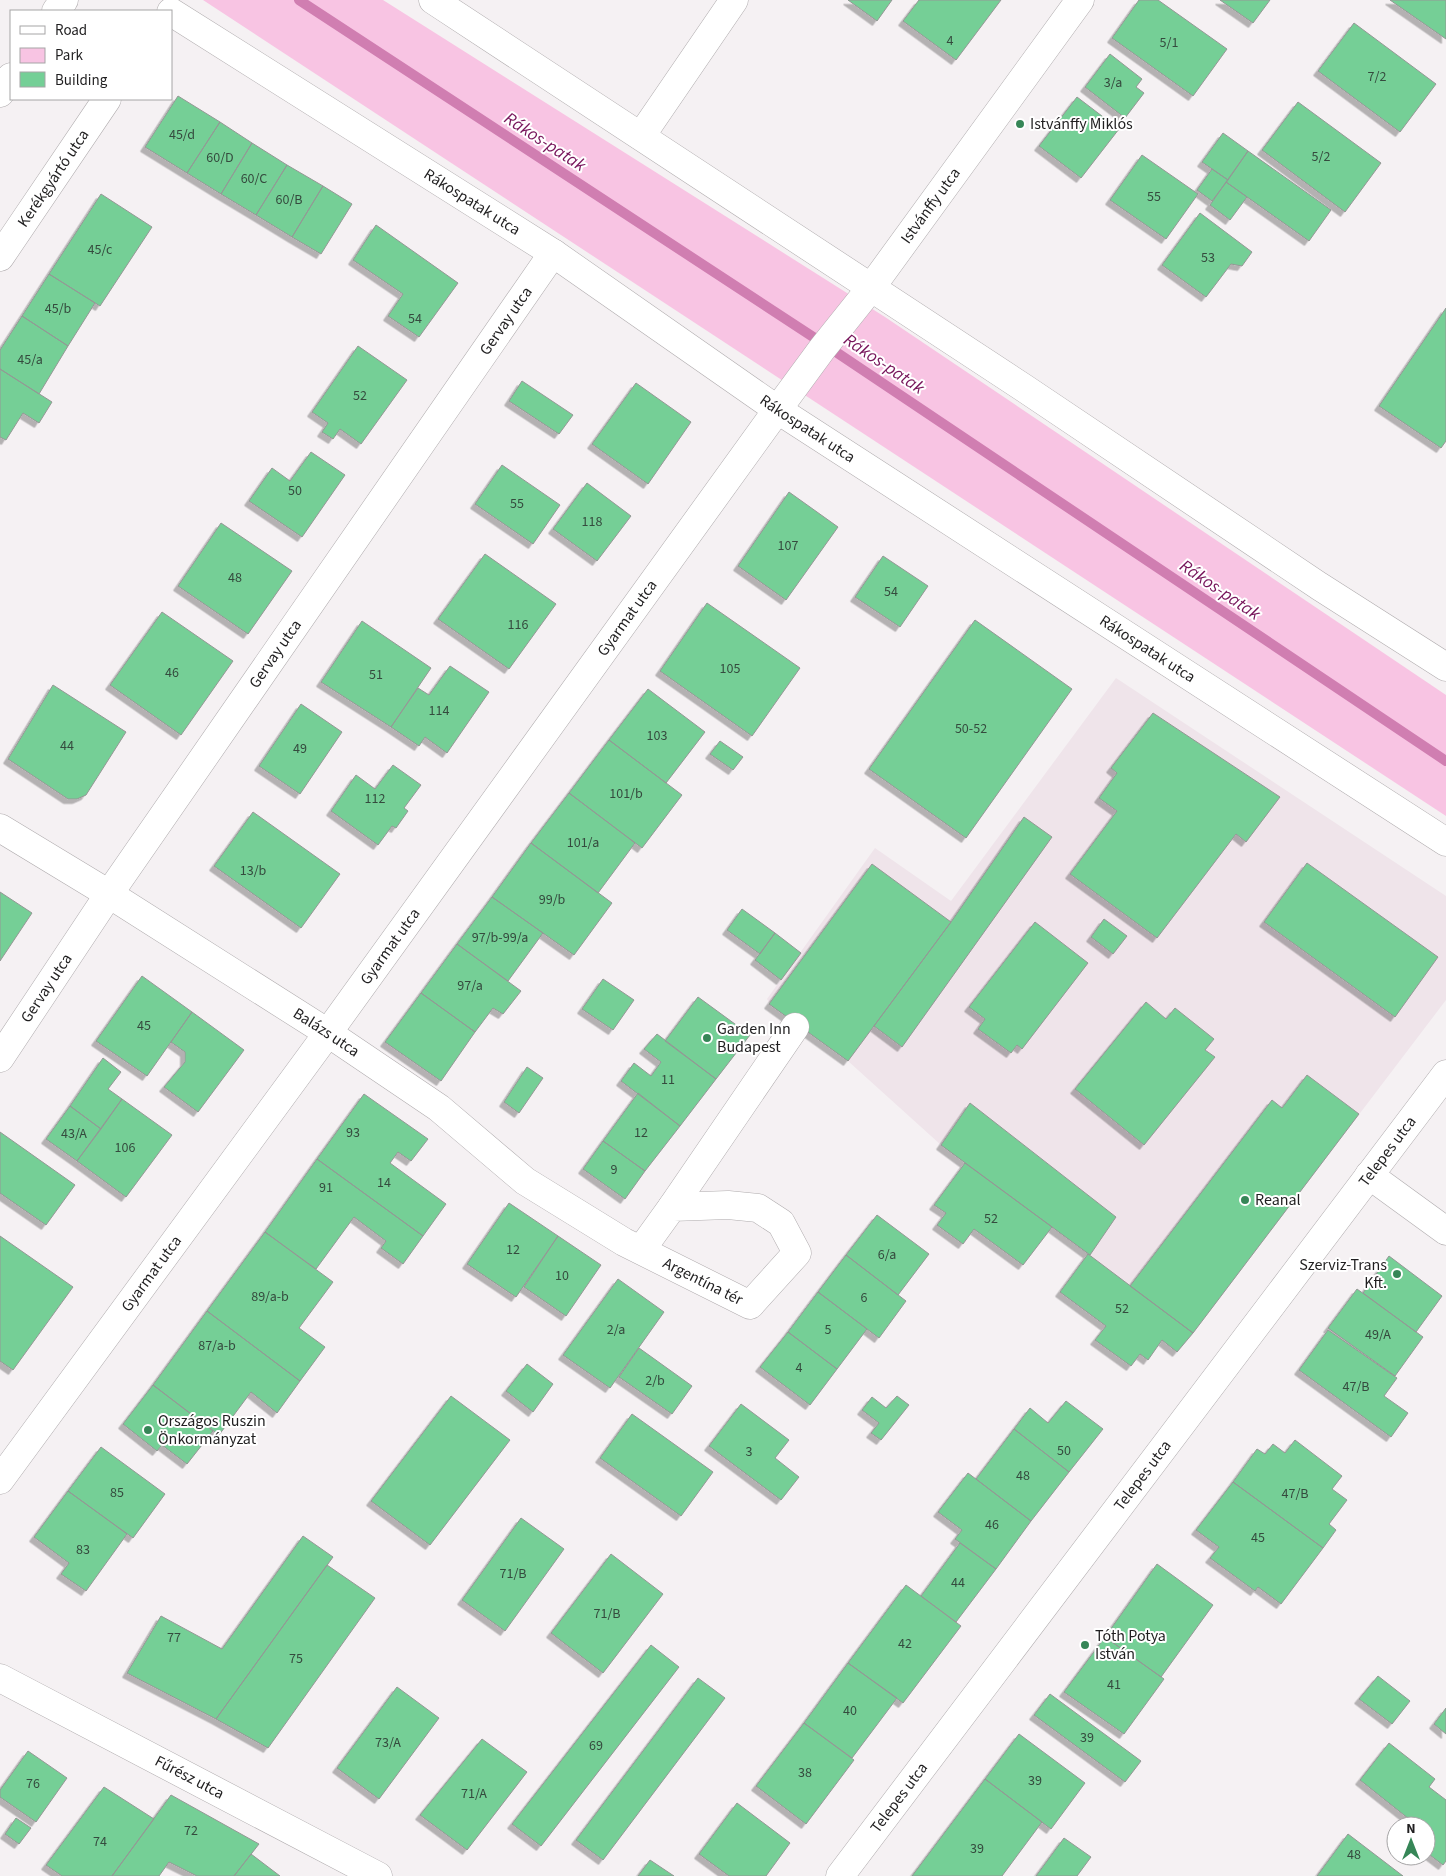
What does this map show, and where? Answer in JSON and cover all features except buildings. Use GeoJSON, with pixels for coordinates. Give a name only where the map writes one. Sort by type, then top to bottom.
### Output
{"type":"FeatureCollection","features":[{"type":"Feature","properties":{"kind":"street"},"geometry":{"type":"LineString","coordinates":[[434,0],[870,289],[1024,388],[1319,586],[1446,667]]}},
{"type":"Feature","properties":{"kind":"street"},"geometry":{"type":"LineString","coordinates":[[641,136],[734,0]]}},
{"type":"Feature","properties":{"kind":"street","name":"Istvánffy utca"},"geometry":{"type":"LineString","coordinates":[[778,410],[870,289],[1080,0]]}},
{"type":"Feature","properties":{"kind":"street","name":"Rákospatak utca"},"geometry":{"type":"LineString","coordinates":[[172,13],[553,254],[778,410],[1446,842]]}},
{"type":"Feature","properties":{"kind":"street"},"geometry":{"type":"LineString","coordinates":[[0,93],[10,78]]}},
{"type":"Feature","properties":{"kind":"street","name":"Kerékgyártó utca"},"geometry":{"type":"LineString","coordinates":[[0,257],[106,100]]}},
{"type":"Feature","properties":{"kind":"street","name":"Gervay utca"},"geometry":{"type":"LineString","coordinates":[[0,1058],[109,894],[553,254]]}},
{"type":"Feature","properties":{"kind":"street","name":"Gyarmat utca"},"geometry":{"type":"LineString","coordinates":[[0,1480],[328,1032],[778,410]]}},
{"type":"Feature","properties":{"kind":"street","name":"Balázs utca"},"geometry":{"type":"LineString","coordinates":[[0,828],[109,894],[328,1032],[439,1108],[525,1182],[624,1242],[641,1250]]}},
{"type":"Feature","properties":{"kind":"street","name":"Argentína tér"},"geometry":{"type":"LineString","coordinates":[[672,1207],[728,1205],[758,1208],[782,1223],[797,1253],[750,1305],[641,1250],[795,1027]]}},
{"type":"Feature","properties":{"kind":"street","name":"Telepes utca"},"geometry":{"type":"LineString","coordinates":[[840,1876],[1446,1074]]}},
{"type":"Feature","properties":{"kind":"street"},"geometry":{"type":"LineString","coordinates":[[1369,1175],[1446,1231]]}},
{"type":"Feature","properties":{"kind":"street","name":"Fűrész utca"},"geometry":{"type":"LineString","coordinates":[[0,1678],[378,1876]]}},
{"type":"Feature","properties":{"kind":"shaded area"},"geometry":{"type":"Polygon","coordinates":[[[1116,678],[1446,896],[1446,1000],[1193,1333],[941,1145],[848,1061],[770,1004],[767,999],[875,848],[951,901],[1116,678]]]}},
{"type":"Feature","properties":{"kind":"green space"},"geometry":{"type":"Polygon","coordinates":[[[203,0],[383,0],[885,317],[1446,695],[1446,816],[203,0]]]}},
{"type":"Feature","properties":{"kind":"waterway","name":"Rákos-patak"},"geometry":{"type":"LineString","coordinates":[[299,0],[830,348],[1446,761]]}},
{"type":"Feature","properties":{"kind":"place","name":"Istvánffy Miklós"},"geometry":{"type":"Point","coordinates":[1020,124]}},
{"type":"Feature","properties":{"kind":"place","name":"Garden Inn Budapest"},"geometry":{"type":"Point","coordinates":[707,1038]}},
{"type":"Feature","properties":{"kind":"place","name":"Reanal"},"geometry":{"type":"Point","coordinates":[1245,1200]}},
{"type":"Feature","properties":{"kind":"place","name":"Szerviz-Trans Kft."},"geometry":{"type":"Point","coordinates":[1397,1274]}},
{"type":"Feature","properties":{"kind":"place","name":"Országos Ruszin Önkormányzat"},"geometry":{"type":"Point","coordinates":[148,1430]}},
{"type":"Feature","properties":{"kind":"place","name":"Tóth Potya István"},"geometry":{"type":"Point","coordinates":[1085,1645]}}]}
